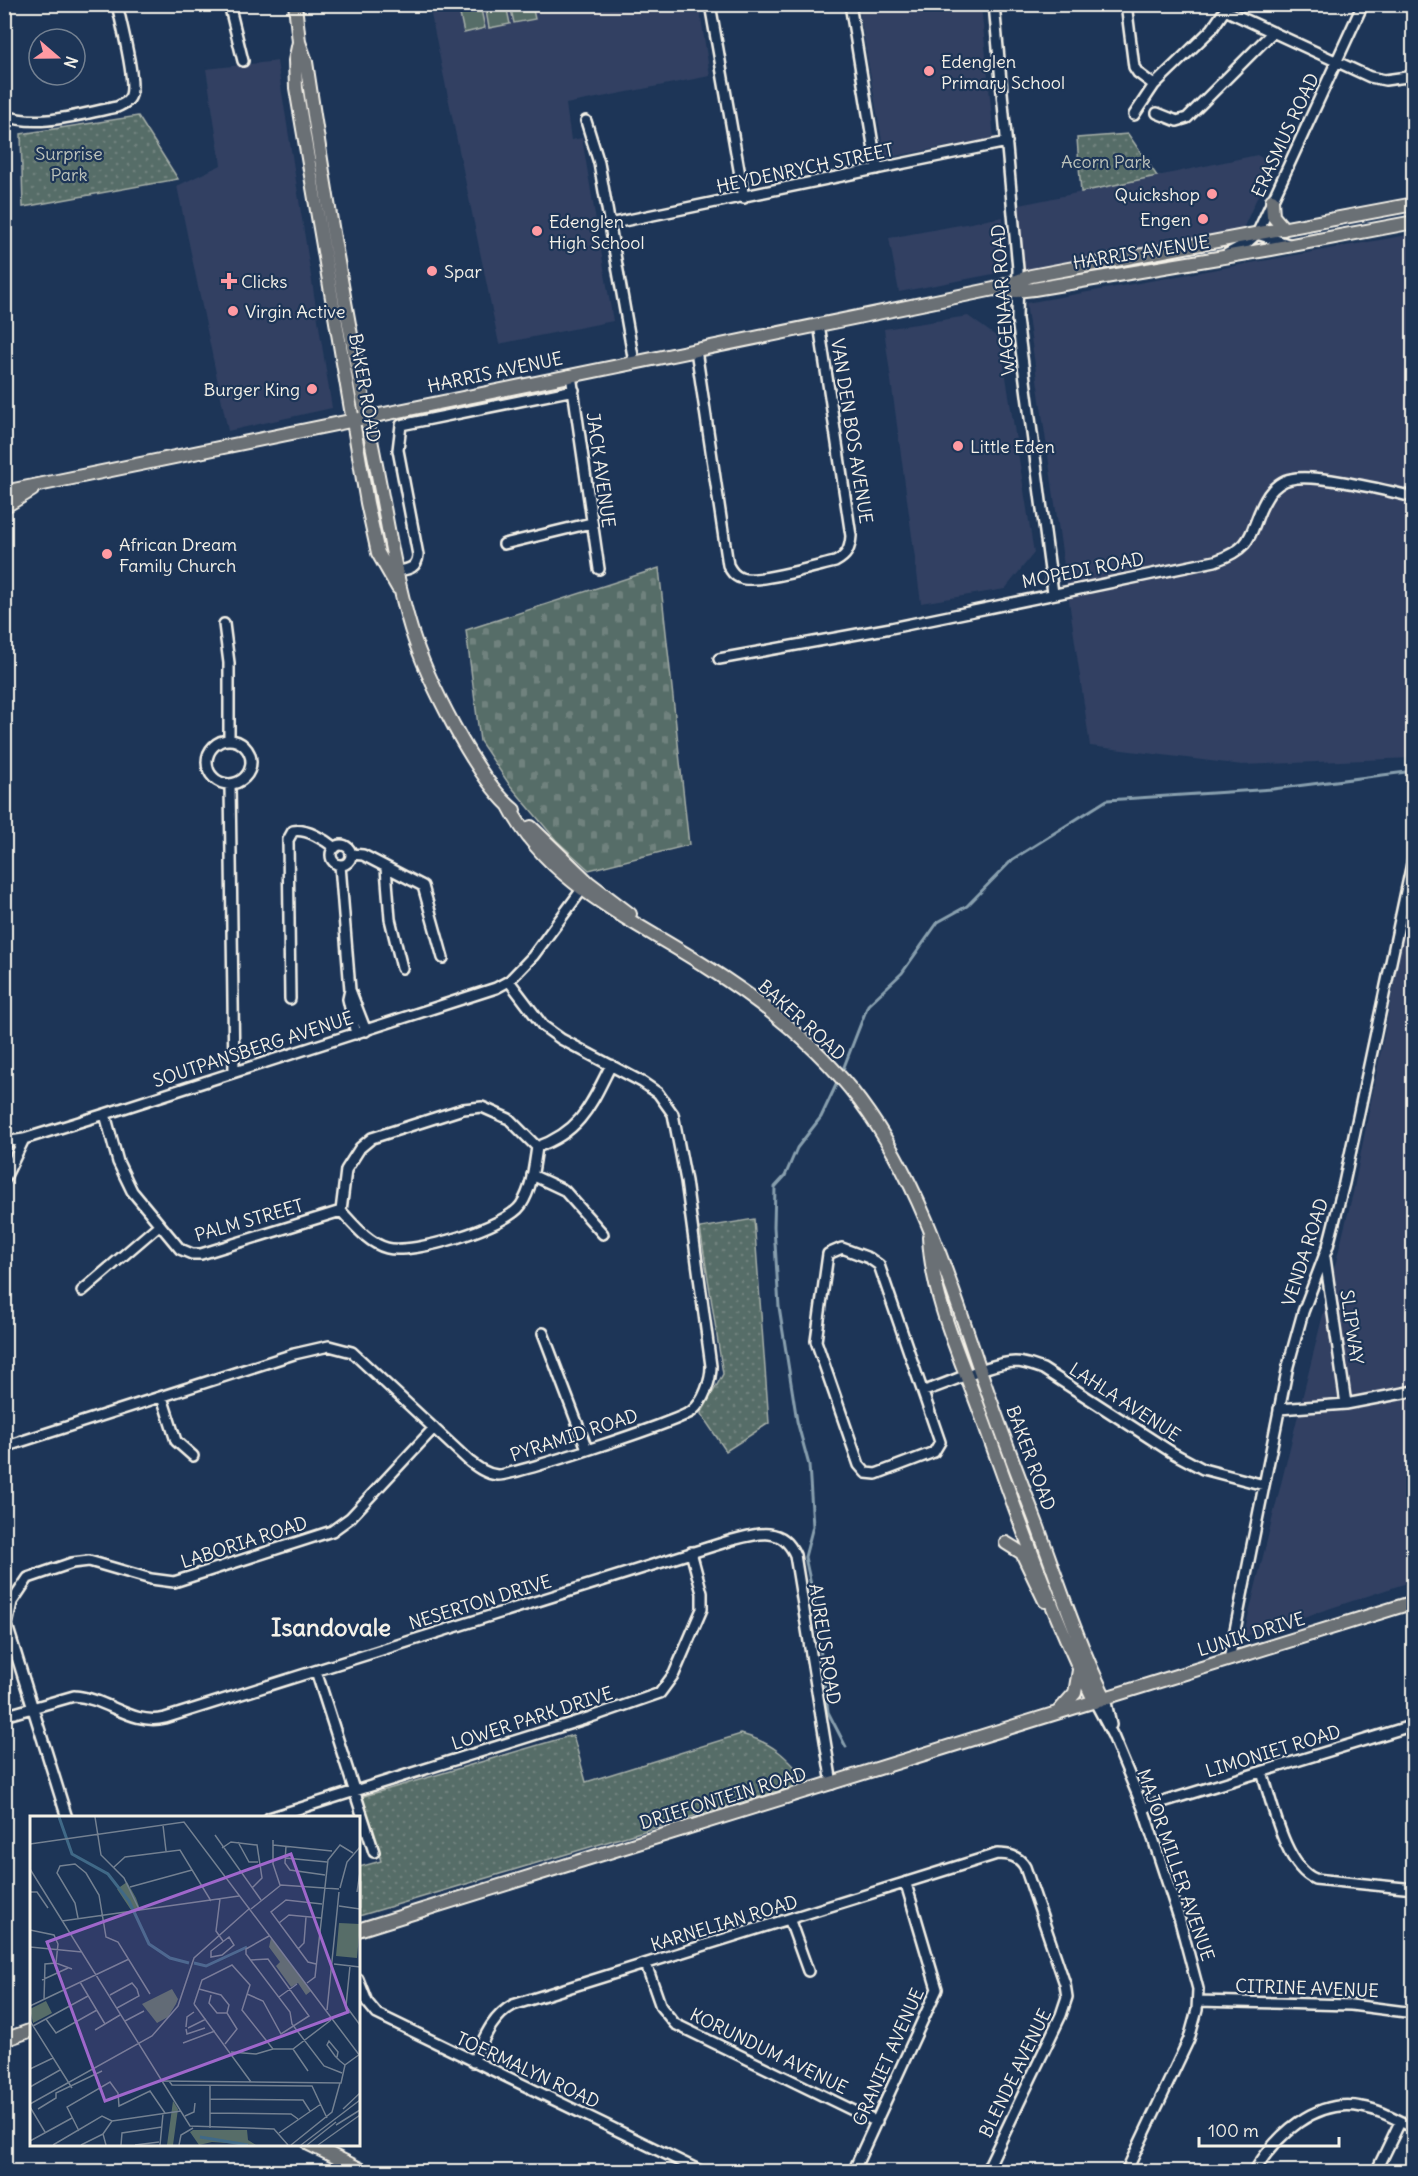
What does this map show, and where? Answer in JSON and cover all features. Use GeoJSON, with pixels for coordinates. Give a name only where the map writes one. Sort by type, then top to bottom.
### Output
{"type":"FeatureCollection","features":[{"type":"Feature","properties":{"kind":"main road","name":"BAKER ROAD"},"geometry":{"type":"LineString","coordinates":[[294,4],[299,42],[306,62],[367,418],[398,571],[400,592]]}},
{"type":"Feature","properties":{"kind":"main road","name":"BAKER ROAD"},"geometry":{"type":"LineString","coordinates":[[299,42],[295,61],[296,88],[378,553],[400,592],[420,653],[445,709],[483,770],[536,844],[585,886],[747,994],[827,1064],[849,1088],[885,1140],[928,1227],[957,1299],[1100,1700]]}},
{"type":"Feature","properties":{"kind":"main road"},"geometry":{"type":"LineString","coordinates":[[1272,200],[1273,216],[1284,229]]}},
{"type":"Feature","properties":{"kind":"main road","name":"HARRIS AVENUE"},"geometry":{"type":"LineString","coordinates":[[1017,285],[1257,234],[1413,204]]}},
{"type":"Feature","properties":{"kind":"main road","name":"HARRIS AVENUE"},"geometry":{"type":"LineString","coordinates":[[4,492],[994,289],[1215,258],[1413,222]]}},
{"type":"Feature","properties":{"kind":"main road"},"geometry":{"type":"LineString","coordinates":[[4,507],[40,484]]}},
{"type":"Feature","properties":{"kind":"main road","name":"BAKER ROAD"},"geometry":{"type":"LineString","coordinates":[[928,1227],[937,1290],[968,1376],[1054,1610],[1079,1670],[1100,1700]]}},
{"type":"Feature","properties":{"kind":"main road"},"geometry":{"type":"LineString","coordinates":[[1006,1543],[1022,1553],[1040,1594],[1054,1610]]}},
{"type":"Feature","properties":{"kind":"main road","name":"LUNIK DRIVE"},"geometry":{"type":"LineString","coordinates":[[1100,1700],[1413,1602]]}},
{"type":"Feature","properties":{"kind":"main road"},"geometry":{"type":"LineString","coordinates":[[1058,1712],[1075,1693],[1079,1670]]}},
{"type":"Feature","properties":{"kind":"main road","name":"DRIEFONTEIN ROAD"},"geometry":{"type":"LineString","coordinates":[[360,1929],[1100,1700]]}},
{"type":"Feature","properties":{"kind":"main road"},"geometry":{"type":"LineString","coordinates":[[4,2040],[30,2031]]}},
{"type":"Feature","properties":{"kind":"main road"},"geometry":{"type":"LineString","coordinates":[[311,2146],[366,2172]]}},
{"type":"Feature","properties":{"kind":"street"},"geometry":{"type":"LineString","coordinates":[[4,115],[16,120],[37,120],[117,107],[128,100],[132,88],[117,4]]}},
{"type":"Feature","properties":{"kind":"street"},"geometry":{"type":"LineString","coordinates":[[230,4],[243,61]]}},
{"type":"Feature","properties":{"kind":"street"},"geometry":{"type":"LineString","coordinates":[[710,4],[744,198]]}},
{"type":"Feature","properties":{"kind":"street"},"geometry":{"type":"LineString","coordinates":[[850,4],[877,169]]}},
{"type":"Feature","properties":{"kind":"street","name":"WAGENAAR ROAD"},"geometry":{"type":"LineString","coordinates":[[994,4],[1007,142],[1017,285],[1017,319],[1053,593]]}},
{"type":"Feature","properties":{"kind":"street"},"geometry":{"type":"LineString","coordinates":[[1126,4],[1134,67],[1154,85]]}},
{"type":"Feature","properties":{"kind":"street","name":"ERASMUS ROAD"},"geometry":{"type":"LineString","coordinates":[[1257,234],[1363,4]]}},
{"type":"Feature","properties":{"kind":"street"},"geometry":{"type":"LineString","coordinates":[[1134,115],[1154,85],[1228,8],[1370,78],[1385,80],[1413,76]]}},
{"type":"Feature","properties":{"kind":"street"},"geometry":{"type":"LineString","coordinates":[[1157,113],[1177,121],[1187,118],[1273,32]]}},
{"type":"Feature","properties":{"kind":"street"},"geometry":{"type":"LineString","coordinates":[[586,121],[599,163],[634,362]]}},
{"type":"Feature","properties":{"kind":"street","name":"HEYDENRYCH STREET"},"geometry":{"type":"LineString","coordinates":[[609,224],[1007,142]]}},
{"type":"Feature","properties":{"kind":"street"},"geometry":{"type":"LineString","coordinates":[[1215,258],[1248,243],[1257,234]]}},
{"type":"Feature","properties":{"kind":"street","name":"HARRIS AVENUE"},"geometry":{"type":"LineString","coordinates":[[1257,234],[1294,245]]}},
{"type":"Feature","properties":{"kind":"street","name":"VAN DEN BOS AVENUE"},"geometry":{"type":"LineString","coordinates":[[696,350],[728,565],[733,574],[742,579],[787,573],[835,562],[842,559],[850,547],[851,536],[819,324]]}},
{"type":"Feature","properties":{"kind":"street","name":"JACK AVENUE"},"geometry":{"type":"LineString","coordinates":[[571,375],[599,569]]}},
{"type":"Feature","properties":{"kind":"street"},"geometry":{"type":"LineString","coordinates":[[398,571],[415,565],[418,555],[398,450],[401,425],[574,390]]}},
{"type":"Feature","properties":{"kind":"street","name":"MOPEDI ROAD"},"geometry":{"type":"LineString","coordinates":[[719,659],[891,628],[1215,561],[1234,554],[1254,531],[1271,492],[1280,484],[1294,478],[1319,479],[1413,497]]}},
{"type":"Feature","properties":{"kind":"street"},"geometry":{"type":"LineString","coordinates":[[504,544],[591,523]]}},
{"type":"Feature","properties":{"kind":"street"},"geometry":{"type":"LineString","coordinates":[[224,624],[229,663],[230,740]]}},
{"type":"Feature","properties":{"kind":"street"},"geometry":{"type":"LineString","coordinates":[[230,740],[248,749],[252,762],[248,775],[243,780],[230,785],[215,780],[207,766],[207,758],[215,745],[230,740]]}},
{"type":"Feature","properties":{"kind":"street"},"geometry":{"type":"LineString","coordinates":[[230,785],[234,1072]]}},
{"type":"Feature","properties":{"kind":"street"},"geometry":{"type":"LineString","coordinates":[[290,999],[288,840],[293,831],[299,830],[335,848]]}},
{"type":"Feature","properties":{"kind":"street"},"geometry":{"type":"LineString","coordinates":[[361,1032],[348,999],[350,990],[340,865],[331,857],[335,848],[344,845],[351,854],[363,855],[417,882],[427,891],[442,958]]}},
{"type":"Feature","properties":{"kind":"street"},"geometry":{"type":"LineString","coordinates":[[340,865],[349,862],[351,854]]}},
{"type":"Feature","properties":{"kind":"street","name":"VENDA ROAD"},"geometry":{"type":"LineString","coordinates":[[1229,1660],[1279,1409],[1297,1334],[1325,1256],[1344,1183],[1413,854]]}},
{"type":"Feature","properties":{"kind":"street"},"geometry":{"type":"LineString","coordinates":[[386,868],[390,919],[402,968]]}},
{"type":"Feature","properties":{"kind":"street"},"geometry":{"type":"LineString","coordinates":[[509,981],[524,962],[532,956],[585,886]]}},
{"type":"Feature","properties":{"kind":"street","name":"SOUTPANSBERG AVENUE"},"geometry":{"type":"LineString","coordinates":[[4,1142],[24,1139],[105,1114],[488,991],[509,981]]}},
{"type":"Feature","properties":{"kind":"street","name":"PYRAMID ROAD"},"geometry":{"type":"LineString","coordinates":[[4,1447],[294,1354],[335,1346],[352,1352],[479,1469],[496,1475],[532,1468],[686,1415],[700,1400],[711,1372],[676,1123],[668,1105],[658,1093],[551,1032],[536,1018],[509,981]]}},
{"type":"Feature","properties":{"kind":"street"},"geometry":{"type":"LineString","coordinates":[[537,1147],[558,1139],[577,1125],[611,1065]]}},
{"type":"Feature","properties":{"kind":"street"},"geometry":{"type":"LineString","coordinates":[[482,1107],[509,1119],[537,1147],[532,1175],[520,1206],[504,1220],[410,1249],[398,1250],[380,1246],[361,1232],[340,1211],[346,1170],[360,1148],[372,1138],[463,1109],[482,1107]]}},
{"type":"Feature","properties":{"kind":"street","name":"PALM STREET"},"geometry":{"type":"LineString","coordinates":[[105,1114],[126,1181],[180,1249],[197,1254],[340,1211]]}},
{"type":"Feature","properties":{"kind":"street"},"geometry":{"type":"LineString","coordinates":[[4,1180],[24,1139]]}},
{"type":"Feature","properties":{"kind":"street"},"geometry":{"type":"LineString","coordinates":[[532,1175],[564,1190],[603,1234]]}},
{"type":"Feature","properties":{"kind":"street"},"geometry":{"type":"LineString","coordinates":[[82,1291],[159,1225]]}},
{"type":"Feature","properties":{"kind":"street"},"geometry":{"type":"LineString","coordinates":[[842,1248],[850,1249],[879,1265],[924,1391],[940,1437],[938,1449],[876,1474],[864,1472],[856,1458],[816,1341],[825,1268],[830,1252],[842,1248]]}},
{"type":"Feature","properties":{"kind":"street","name":"SLIPWAY"},"geometry":{"type":"LineString","coordinates":[[1325,1256],[1346,1404]]}},
{"type":"Feature","properties":{"kind":"street"},"geometry":{"type":"LineString","coordinates":[[543,1333],[587,1449]]}},
{"type":"Feature","properties":{"kind":"street","name":"LAHLA AVENUE"},"geometry":{"type":"LineString","coordinates":[[968,1376],[1017,1362],[1042,1369],[1173,1453],[1203,1469],[1264,1485]]}},
{"type":"Feature","properties":{"kind":"street"},"geometry":{"type":"LineString","coordinates":[[924,1391],[968,1376]]}},
{"type":"Feature","properties":{"kind":"street"},"geometry":{"type":"LineString","coordinates":[[1279,1409],[1346,1404],[1413,1391]]}},
{"type":"Feature","properties":{"kind":"street"},"geometry":{"type":"LineString","coordinates":[[162,1396],[176,1441],[193,1456]]}},
{"type":"Feature","properties":{"kind":"street","name":"LABORIA ROAD"},"geometry":{"type":"LineString","coordinates":[[65,1816],[7,1625],[12,1602],[28,1578],[81,1561],[174,1582],[332,1531],[350,1518],[434,1428]]}},
{"type":"Feature","properties":{"kind":"street","name":"NESERTON DRIVE"},"geometry":{"type":"LineString","coordinates":[[4,1716],[65,1697],[80,1696],[137,1718],[158,1720],[691,1552],[759,1533]]}},
{"type":"Feature","properties":{"kind":"street","name":"AUREUS ROAD"},"geometry":{"type":"LineString","coordinates":[[759,1533],[780,1536],[787,1541],[795,1555],[832,1784]]}},
{"type":"Feature","properties":{"kind":"street","name":"LOWER PARK DRIVE"},"geometry":{"type":"LineString","coordinates":[[274,1816],[660,1693],[674,1674],[702,1609],[702,1593],[691,1552]]}},
{"type":"Feature","properties":{"kind":"street"},"geometry":{"type":"LineString","coordinates":[[316,1671],[374,1852]]}},
{"type":"Feature","properties":{"kind":"street","name":"MAJOR MILLER AVENUE"},"geometry":{"type":"LineString","coordinates":[[1100,1700],[1143,1808],[1193,1963],[1198,2001],[1189,2038],[1126,2172]]}},
{"type":"Feature","properties":{"kind":"street","name":"LIMONIET ROAD"},"geometry":{"type":"LineString","coordinates":[[1143,1808],[1413,1725]]}},
{"type":"Feature","properties":{"kind":"street"},"geometry":{"type":"LineString","coordinates":[[1262,1773],[1289,1851],[1305,1874],[1315,1879],[1413,1889]]}},
{"type":"Feature","properties":{"kind":"street","name":"KARNELIAN ROAD"},"geometry":{"type":"LineString","coordinates":[[473,2062],[492,2024],[505,2010],[997,1854],[1014,1856]]}},
{"type":"Feature","properties":{"kind":"street","name":"BLENDE AVENUE"},"geometry":{"type":"LineString","coordinates":[[986,2172],[1061,2015],[1067,1997],[1065,1984],[1025,1867],[1014,1856]]}},
{"type":"Feature","properties":{"kind":"street","name":"GRANIET AVENUE"},"geometry":{"type":"LineString","coordinates":[[853,2172],[937,1989],[906,1884]]}},
{"type":"Feature","properties":{"kind":"street"},"geometry":{"type":"LineString","coordinates":[[790,1921],[808,1971]]}},
{"type":"Feature","properties":{"kind":"street","name":"KORUNDUM AVENUE"},"geometry":{"type":"LineString","coordinates":[[646,1964],[661,2007],[675,2024],[877,2122]]}},
{"type":"Feature","properties":{"kind":"street","name":"TOERMALYN ROAD"},"geometry":{"type":"LineString","coordinates":[[360,1984],[367,2002],[377,2014],[698,2170]]}},
{"type":"Feature","properties":{"kind":"street","name":"CITRINE AVENUE"},"geometry":{"type":"LineString","coordinates":[[1198,2001],[1351,2004],[1413,2013]]}},
{"type":"Feature","properties":{"kind":"street"},"geometry":{"type":"LineString","coordinates":[[1254,2172],[1270,2147],[1287,2129],[1326,2110],[1361,2106],[1413,2128]]}},
{"type":"Feature","properties":{"kind":"street"},"geometry":{"type":"LineString","coordinates":[[1376,2172],[1400,2122]]}},
{"type":"Feature","properties":{"kind":"shaded area","name":"Edenglen High School"},"geometry":{"type":"Polygon","coordinates":[[[429,5],[699,5],[710,76],[566,104],[571,140],[582,138],[613,321],[499,344],[429,5]]]}},
{"type":"Feature","properties":{"kind":"shaded area","name":"Edenglen Primary School"},"geometry":{"type":"Polygon","coordinates":[[[858,5],[981,5],[994,138],[885,158],[858,5]]]}},
{"type":"Feature","properties":{"kind":"shaded area"},"geometry":{"type":"Polygon","coordinates":[[[277,61],[332,408],[228,431],[177,186],[221,165],[206,69],[277,61]]]}},
{"type":"Feature","properties":{"kind":"shaded area"},"geometry":{"type":"Polygon","coordinates":[[[1257,155],[1272,164],[1243,229],[1023,271],[1015,206],[1257,155]]]}},
{"type":"Feature","properties":{"kind":"shaded area"},"geometry":{"type":"Polygon","coordinates":[[[1003,217],[1004,272],[899,292],[889,238],[1003,217]]]}},
{"type":"Feature","properties":{"kind":"shaded area"},"geometry":{"type":"Polygon","coordinates":[[[1413,234],[1413,758],[1242,765],[1090,746],[1026,303],[1413,234]]]}},
{"type":"Feature","properties":{"kind":"shaded area","name":"Little Eden"},"geometry":{"type":"Polygon","coordinates":[[[968,316],[1000,339],[1034,553],[1005,589],[921,603],[884,329],[968,316]]]}},
{"type":"Feature","properties":{"kind":"shaded area"},"geometry":{"type":"Polygon","coordinates":[[[1413,887],[1413,1581],[1243,1637],[1353,1193],[1413,887]]]}},
{"type":"Feature","properties":{"kind":"green space"},"geometry":{"type":"Polygon","coordinates":[[[458,5],[480,5],[485,28],[464,33],[458,5]]]}},
{"type":"Feature","properties":{"kind":"green space"},"geometry":{"type":"Polygon","coordinates":[[[485,5],[506,5],[510,24],[489,28],[485,5]]]}},
{"type":"Feature","properties":{"kind":"green space"},"geometry":{"type":"Polygon","coordinates":[[[510,5],[532,5],[535,19],[514,23],[510,5]]]}},
{"type":"Feature","properties":{"kind":"green space","name":"Surprise Park"},"geometry":{"type":"Polygon","coordinates":[[[138,116],[178,179],[23,207],[21,134],[138,116]]]}},
{"type":"Feature","properties":{"kind":"green space","name":"Acorn Park"},"geometry":{"type":"Polygon","coordinates":[[[1128,134],[1157,176],[1081,192],[1077,138],[1128,134]]]}},
{"type":"Feature","properties":{"kind":"green space"},"geometry":{"type":"Polygon","coordinates":[[[659,568],[689,845],[589,870],[556,840],[509,784],[480,741],[466,630],[659,568]]]}},
{"type":"Feature","properties":{"kind":"green space"},"geometry":{"type":"Polygon","coordinates":[[[754,1219],[769,1423],[726,1451],[701,1414],[723,1374],[700,1228],[754,1219]]]}},
{"type":"Feature","properties":{"kind":"green space"},"geometry":{"type":"Polygon","coordinates":[[[741,1734],[779,1752],[808,1782],[360,1916],[360,1867],[381,1861],[361,1797],[573,1735],[586,1782],[741,1734]]]}},
{"type":"Feature","properties":{"kind":"waterway"},"geometry":{"type":"LineString","coordinates":[[842,1072],[868,1005],[902,973],[938,922],[967,906],[1013,859],[1107,800],[1273,789],[1414,771]]}},
{"type":"Feature","properties":{"kind":"waterway"},"geometry":{"type":"LineString","coordinates":[[838,1081],[821,1117],[797,1148],[785,1176],[775,1187],[774,1227],[779,1307],[797,1421],[809,1465],[813,1526],[805,1557],[814,1599],[828,1712],[846,1747]]}},
{"type":"Feature","properties":{"kind":"place","name":"Edenglen Primary School"},"geometry":{"type":"Point","coordinates":[929,71]}},
{"type":"Feature","properties":{"kind":"place","name":"Quickshop"},"geometry":{"type":"Point","coordinates":[1212,194]}},
{"type":"Feature","properties":{"kind":"place","name":"Engen"},"geometry":{"type":"Point","coordinates":[1203,219]}},
{"type":"Feature","properties":{"kind":"place","name":"Edenglen High School"},"geometry":{"type":"Point","coordinates":[537,231]}},
{"type":"Feature","properties":{"kind":"place","name":"Spar"},"geometry":{"type":"Point","coordinates":[432,271]}},
{"type":"Feature","properties":{"kind":"place","name":"Clicks"},"geometry":{"type":"Point","coordinates":[229,281]}},
{"type":"Feature","properties":{"kind":"place","name":"Virgin Active"},"geometry":{"type":"Point","coordinates":[233,311]}},
{"type":"Feature","properties":{"kind":"place","name":"Burger King"},"geometry":{"type":"Point","coordinates":[312,389]}},
{"type":"Feature","properties":{"kind":"place","name":"Little Eden"},"geometry":{"type":"Point","coordinates":[958,446]}},
{"type":"Feature","properties":{"kind":"place","name":"African Dream Family Church"},"geometry":{"type":"Point","coordinates":[107,554]}},
{"type":"Feature","properties":{"kind":"district","name":"Isandovale"},"geometry":{"type":"Point","coordinates":[331,1627]}}]}
